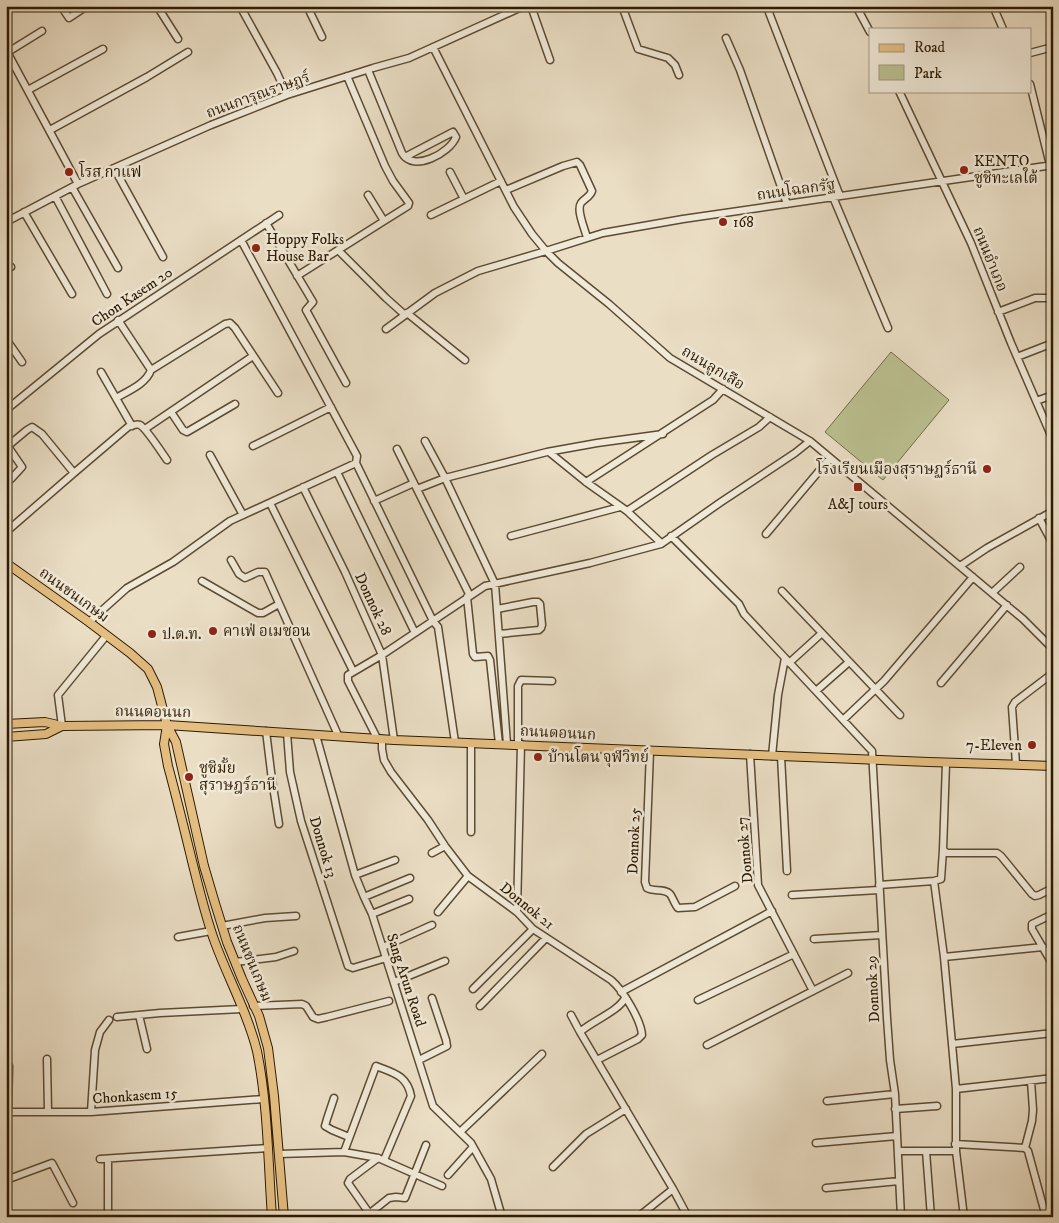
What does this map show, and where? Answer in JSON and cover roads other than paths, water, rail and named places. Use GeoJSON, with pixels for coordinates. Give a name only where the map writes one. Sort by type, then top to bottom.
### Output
{"type":"FeatureCollection","features":[{"type":"Feature","properties":{"kind":"main road","name":"ถนนชนเกษม"},"geometry":{"type":"LineString","coordinates":[[6,563],[130,653],[148,669],[157,687],[167,725],[176,742],[204,866],[222,926],[235,962],[259,1016],[268,1048],[284,1217]]}},
{"type":"Feature","properties":{"kind":"main road","name":"ถนนดอนนก"},"geometry":{"type":"LineString","coordinates":[[6,724],[45,722],[62,726],[167,725],[394,740],[1053,766]]}},
{"type":"Feature","properties":{"kind":"main road","name":"ถนนชนเกษม"},"geometry":{"type":"LineString","coordinates":[[167,725],[164,744],[168,766],[202,903],[216,945],[242,1009],[248,1019],[257,1051],[264,1099],[272,1216]]}},
{"type":"Feature","properties":{"kind":"main road","name":"ถนนดอนนก"},"geometry":{"type":"LineString","coordinates":[[6,737],[46,734],[62,726]]}},
{"type":"Feature","properties":{"kind":"street"},"geometry":{"type":"LineString","coordinates":[[61,6],[69,18],[87,6]]}},
{"type":"Feature","properties":{"kind":"street"},"geometry":{"type":"LineString","coordinates":[[157,6],[178,39]]}},
{"type":"Feature","properties":{"kind":"street"},"geometry":{"type":"LineString","coordinates":[[251,6],[241,9],[277,73],[287,96]]}},
{"type":"Feature","properties":{"kind":"street"},"geometry":{"type":"LineString","coordinates":[[307,6],[322,36]]}},
{"type":"Feature","properties":{"kind":"street","name":"ถนนการุณราษฏร์"},"geometry":{"type":"LineString","coordinates":[[6,222],[75,186],[211,125],[287,96],[409,58],[524,6]]}},
{"type":"Feature","properties":{"kind":"street"},"geometry":{"type":"LineString","coordinates":[[531,6],[550,60]]}},
{"type":"Feature","properties":{"kind":"street"},"geometry":{"type":"LineString","coordinates":[[622,6],[638,49],[668,58],[675,65],[679,75]]}},
{"type":"Feature","properties":{"kind":"street"},"geometry":{"type":"LineString","coordinates":[[856,6],[869,30]]}},
{"type":"Feature","properties":{"kind":"street"},"geometry":{"type":"LineString","coordinates":[[993,6],[1003,28]]}},
{"type":"Feature","properties":{"kind":"street"},"geometry":{"type":"LineString","coordinates":[[768,10],[840,196]]}},
{"type":"Feature","properties":{"kind":"street"},"geometry":{"type":"LineString","coordinates":[[42,31],[7,51],[50,130],[87,215],[118,268]]}},
{"type":"Feature","properties":{"kind":"street"},"geometry":{"type":"LineString","coordinates":[[726,38],[740,70],[787,204]]}},
{"type":"Feature","properties":{"kind":"street","name":"ถนนลูกเสือ"},"geometry":{"type":"LineString","coordinates":[[433,47],[514,207],[532,234],[558,263],[609,304],[670,358],[810,441],[1007,605],[1053,649]]}},
{"type":"Feature","properties":{"kind":"street"},"geometry":{"type":"LineString","coordinates":[[1032,53],[1053,47]]}},
{"type":"Feature","properties":{"kind":"street"},"geometry":{"type":"LineString","coordinates":[[28,90],[104,49]]}},
{"type":"Feature","properties":{"kind":"street"},"geometry":{"type":"LineString","coordinates":[[50,130],[147,77],[188,52]]}},
{"type":"Feature","properties":{"kind":"street"},"geometry":{"type":"LineString","coordinates":[[368,70],[402,153],[405,157],[408,160],[428,160],[448,148],[456,137],[452,132],[405,157]]}},
{"type":"Feature","properties":{"kind":"street"},"geometry":{"type":"LineString","coordinates":[[297,276],[408,206],[409,203],[385,166],[347,76]]}},
{"type":"Feature","properties":{"kind":"street","name":"ถนนอำเภอ"},"geometry":{"type":"LineString","coordinates":[[899,92],[971,243],[998,312],[1053,440]]}},
{"type":"Feature","properties":{"kind":"street"},"geometry":{"type":"LineString","coordinates":[[1032,92],[1051,165]]}},
{"type":"Feature","properties":{"kind":"street"},"geometry":{"type":"LineString","coordinates":[[506,190],[577,162],[592,191],[579,206],[587,238]]}},
{"type":"Feature","properties":{"kind":"street","name":"ถนนโฉลกรัฐ"},"geometry":{"type":"LineString","coordinates":[[386,329],[435,293],[478,272],[603,233],[683,219],[1051,165]]}},
{"type":"Feature","properties":{"kind":"street"},"geometry":{"type":"LineString","coordinates":[[114,168],[163,257]]}},
{"type":"Feature","properties":{"kind":"street"},"geometry":{"type":"LineString","coordinates":[[450,172],[464,199]]}},
{"type":"Feature","properties":{"kind":"street"},"geometry":{"type":"LineString","coordinates":[[431,215],[501,181]]}},
{"type":"Feature","properties":{"kind":"street"},"geometry":{"type":"LineString","coordinates":[[368,195],[384,221]]}},
{"type":"Feature","properties":{"kind":"street"},"geometry":{"type":"LineString","coordinates":[[55,196],[107,294]]}},
{"type":"Feature","properties":{"kind":"street"},"geometry":{"type":"LineString","coordinates":[[833,197],[888,328]]}},
{"type":"Feature","properties":{"kind":"street"},"geometry":{"type":"LineString","coordinates":[[24,212],[72,294]]}},
{"type":"Feature","properties":{"kind":"street","name":"Chon Kasem 20"},"geometry":{"type":"LineString","coordinates":[[6,410],[118,320],[279,215]]}},
{"type":"Feature","properties":{"kind":"street"},"geometry":{"type":"LineString","coordinates":[[266,223],[314,302],[306,310],[346,383]]}},
{"type":"Feature","properties":{"kind":"street"},"geometry":{"type":"LineString","coordinates":[[241,240],[357,456],[356,463],[433,621],[438,627],[455,742]]}},
{"type":"Feature","properties":{"kind":"street"},"geometry":{"type":"LineString","coordinates":[[338,250],[406,314],[465,360]]}},
{"type":"Feature","properties":{"kind":"street"},"geometry":{"type":"LineString","coordinates":[[998,312],[1035,298],[1053,298]]}},
{"type":"Feature","properties":{"kind":"street"},"geometry":{"type":"LineString","coordinates":[[118,320],[151,370]]}},
{"type":"Feature","properties":{"kind":"street"},"geometry":{"type":"LineString","coordinates":[[116,398],[140,384],[149,376],[151,370],[225,324],[230,323],[278,393]]}},
{"type":"Feature","properties":{"kind":"street"},"geometry":{"type":"LineString","coordinates":[[6,339],[22,362]]}},
{"type":"Feature","properties":{"kind":"street"},"geometry":{"type":"LineString","coordinates":[[1017,357],[1053,342]]}},
{"type":"Feature","properties":{"kind":"street"},"geometry":{"type":"LineString","coordinates":[[145,429],[253,356]]}},
{"type":"Feature","properties":{"kind":"street"},"geometry":{"type":"LineString","coordinates":[[101,372],[132,426]]}},
{"type":"Feature","properties":{"kind":"street"},"geometry":{"type":"LineString","coordinates":[[586,482],[663,434],[713,400],[723,389]]}},
{"type":"Feature","properties":{"kind":"street"},"geometry":{"type":"LineString","coordinates":[[1036,401],[1053,395]]}},
{"type":"Feature","properties":{"kind":"street"},"geometry":{"type":"LineString","coordinates":[[171,412],[186,432],[235,404]]}},
{"type":"Feature","properties":{"kind":"street"},"geometry":{"type":"LineString","coordinates":[[254,446],[331,407]]}},
{"type":"Feature","properties":{"kind":"street"},"geometry":{"type":"LineString","coordinates":[[511,536],[623,509],[759,427],[770,417]]}},
{"type":"Feature","properties":{"kind":"street"},"geometry":{"type":"LineString","coordinates":[[6,532],[128,428],[136,424],[145,429],[167,460]]}},
{"type":"Feature","properties":{"kind":"street"},"geometry":{"type":"LineString","coordinates":[[6,478],[11,479],[22,467],[9,448],[9,445],[32,427],[42,434],[74,473]]}},
{"type":"Feature","properties":{"kind":"street"},"geometry":{"type":"LineString","coordinates":[[374,501],[415,486],[549,452],[597,442],[663,434]]}},
{"type":"Feature","properties":{"kind":"street"},"geometry":{"type":"LineString","coordinates":[[425,441],[495,584],[507,744]]}},
{"type":"Feature","properties":{"kind":"street"},"geometry":{"type":"LineString","coordinates":[[379,739],[348,681],[348,675],[353,671],[382,655],[484,586],[590,563],[660,544],[810,441]]}},
{"type":"Feature","properties":{"kind":"street"},"geometry":{"type":"LineString","coordinates":[[397,449],[469,597],[473,654],[475,657],[488,656],[490,660],[499,744]]}},
{"type":"Feature","properties":{"kind":"street"},"geometry":{"type":"LineString","coordinates":[[549,452],[623,509],[660,544]]}},
{"type":"Feature","properties":{"kind":"street"},"geometry":{"type":"LineString","coordinates":[[210,455],[243,516]]}},
{"type":"Feature","properties":{"kind":"street"},"geometry":{"type":"LineString","coordinates":[[766,534],[830,458]]}},
{"type":"Feature","properties":{"kind":"street"},"geometry":{"type":"LineString","coordinates":[[89,622],[127,588],[173,562],[230,521],[356,463]]}},
{"type":"Feature","properties":{"kind":"street"},"geometry":{"type":"LineString","coordinates":[[337,472],[415,633]]}},
{"type":"Feature","properties":{"kind":"street","name":"Donnok 28"},"geometry":{"type":"LineString","coordinates":[[303,487],[345,572],[382,655],[394,740]]}},
{"type":"Feature","properties":{"kind":"street"},"geometry":{"type":"LineString","coordinates":[[270,503],[353,671]]}},
{"type":"Feature","properties":{"kind":"street"},"geometry":{"type":"LineString","coordinates":[[960,566],[1053,510]]}},
{"type":"Feature","properties":{"kind":"street"},"geometry":{"type":"LineString","coordinates":[[1039,518],[1053,544]]}},
{"type":"Feature","properties":{"kind":"street"},"geometry":{"type":"LineString","coordinates":[[670,536],[739,604],[744,614],[872,751],[872,760]]}},
{"type":"Feature","properties":{"kind":"street"},"geometry":{"type":"LineString","coordinates":[[231,560],[239,574],[245,578],[258,572],[264,572],[338,735]]}},
{"type":"Feature","properties":{"kind":"street"},"geometry":{"type":"LineString","coordinates":[[992,593],[1020,567]]}},
{"type":"Feature","properties":{"kind":"street"},"geometry":{"type":"LineString","coordinates":[[843,720],[884,681],[973,578]]}},
{"type":"Feature","properties":{"kind":"street"},"geometry":{"type":"LineString","coordinates":[[202,581],[258,613],[263,613],[279,604]]}},
{"type":"Feature","properties":{"kind":"street"},"geometry":{"type":"LineString","coordinates":[[782,591],[900,715]]}},
{"type":"Feature","properties":{"kind":"street"},"geometry":{"type":"LineString","coordinates":[[497,609],[538,602],[540,604],[542,625],[539,630],[499,634]]}},
{"type":"Feature","properties":{"kind":"street"},"geometry":{"type":"LineString","coordinates":[[941,682],[1007,605]]}},
{"type":"Feature","properties":{"kind":"street"},"geometry":{"type":"LineString","coordinates":[[772,756],[778,695],[787,660],[822,633]]}},
{"type":"Feature","properties":{"kind":"street"},"geometry":{"type":"LineString","coordinates":[[62,726],[58,696],[106,636]]}},
{"type":"Feature","properties":{"kind":"street"},"geometry":{"type":"LineString","coordinates":[[816,691],[849,662]]}},
{"type":"Feature","properties":{"kind":"street"},"geometry":{"type":"LineString","coordinates":[[1016,764],[1012,707],[1015,702],[1053,673]]}},
{"type":"Feature","properties":{"kind":"street"},"geometry":{"type":"LineString","coordinates":[[517,912],[520,744],[518,686],[522,680],[552,681]]}},
{"type":"Feature","properties":{"kind":"street"},"geometry":{"type":"LineString","coordinates":[[266,731],[279,824]]}},
{"type":"Feature","properties":{"kind":"street","name":"Donnok 13"},"geometry":{"type":"LineString","coordinates":[[287,733],[290,772],[301,821],[348,966],[353,968],[386,958]]}},
{"type":"Feature","properties":{"kind":"street","name":"Sang Arun Road"},"geometry":{"type":"LineString","coordinates":[[316,735],[355,875],[372,914],[433,1106],[473,1147],[491,1179],[502,1217]]}},
{"type":"Feature","properties":{"kind":"street","name":"Donnok 21"},"geometry":{"type":"LineString","coordinates":[[379,739],[391,772],[468,876],[517,912],[533,929],[611,980],[626,998],[642,1029],[642,1035],[638,1039],[597,1060]]}},
{"type":"Feature","properties":{"kind":"street"},"geometry":{"type":"LineString","coordinates":[[471,743],[471,832]]}},
{"type":"Feature","properties":{"kind":"street","name":"Donnok 25"},"geometry":{"type":"LineString","coordinates":[[650,751],[645,882],[647,888],[665,891],[670,894],[678,908],[695,907],[735,886]]}},
{"type":"Feature","properties":{"kind":"street","name":"Donnok 27"},"geometry":{"type":"LineString","coordinates":[[750,754],[758,885],[813,992]]}},
{"type":"Feature","properties":{"kind":"street"},"geometry":{"type":"LineString","coordinates":[[781,756],[787,871]]}},
{"type":"Feature","properties":{"kind":"street","name":"Donnok 29"},"geometry":{"type":"LineString","coordinates":[[872,760],[890,1060],[895,1094],[901,1217]]}},
{"type":"Feature","properties":{"kind":"street"},"geometry":{"type":"LineString","coordinates":[[792,895],[879,888],[941,879],[946,763]]}},
{"type":"Feature","properties":{"kind":"street"},"geometry":{"type":"LineString","coordinates":[[432,853],[445,846]]}},
{"type":"Feature","properties":{"kind":"street"},"geometry":{"type":"LineString","coordinates":[[943,850],[948,853],[997,853],[1035,896],[1053,888]]}},
{"type":"Feature","properties":{"kind":"street"},"geometry":{"type":"LineString","coordinates":[[355,875],[395,860]]}},
{"type":"Feature","properties":{"kind":"street"},"geometry":{"type":"LineString","coordinates":[[438,912],[468,876]]}},
{"type":"Feature","properties":{"kind":"street"},"geometry":{"type":"LineString","coordinates":[[364,897],[410,878]]}},
{"type":"Feature","properties":{"kind":"street"},"geometry":{"type":"LineString","coordinates":[[934,881],[944,957],[952,1044],[956,1089],[956,1147],[964,1217]]}},
{"type":"Feature","properties":{"kind":"street"},"geometry":{"type":"LineString","coordinates":[[372,914],[409,899]]}},
{"type":"Feature","properties":{"kind":"street"},"geometry":{"type":"LineString","coordinates":[[621,992],[772,911]]}},
{"type":"Feature","properties":{"kind":"street"},"geometry":{"type":"LineString","coordinates":[[1053,914],[1032,924],[1032,928],[1053,965]]}},
{"type":"Feature","properties":{"kind":"street"},"geometry":{"type":"LineString","coordinates":[[222,926],[265,918],[296,916]]}},
{"type":"Feature","properties":{"kind":"street"},"geometry":{"type":"LineString","coordinates":[[383,947],[432,925]]}},
{"type":"Feature","properties":{"kind":"street"},"geometry":{"type":"LineString","coordinates":[[473,989],[533,929]]}},
{"type":"Feature","properties":{"kind":"street"},"geometry":{"type":"LineString","coordinates":[[178,937],[211,931]]}},
{"type":"Feature","properties":{"kind":"street"},"geometry":{"type":"LineString","coordinates":[[814,939],[882,935]]}},
{"type":"Feature","properties":{"kind":"street"},"geometry":{"type":"LineString","coordinates":[[480,1006],[546,938]]}},
{"type":"Feature","properties":{"kind":"street"},"geometry":{"type":"LineString","coordinates":[[944,957],[1043,947]]}},
{"type":"Feature","properties":{"kind":"street"},"geometry":{"type":"LineString","coordinates":[[235,962],[276,957],[294,951]]}},
{"type":"Feature","properties":{"kind":"street"},"geometry":{"type":"LineString","coordinates":[[698,1000],[794,954]]}},
{"type":"Feature","properties":{"kind":"street"},"geometry":{"type":"LineString","coordinates":[[394,982],[445,961]]}},
{"type":"Feature","properties":{"kind":"street"},"geometry":{"type":"LineString","coordinates":[[707,1045],[848,973]]}},
{"type":"Feature","properties":{"kind":"street"},"geometry":{"type":"LineString","coordinates":[[419,1060],[446,1046],[446,1040],[432,998]]}},
{"type":"Feature","properties":{"kind":"street"},"geometry":{"type":"LineString","coordinates":[[580,1032],[622,1004],[626,998]]}},
{"type":"Feature","properties":{"kind":"street"},"geometry":{"type":"LineString","coordinates":[[254,1006],[302,1004],[306,1006],[313,1017],[318,1019],[389,1001]]}},
{"type":"Feature","properties":{"kind":"street"},"geometry":{"type":"LineString","coordinates":[[117,1017],[242,1009]]}},
{"type":"Feature","properties":{"kind":"street"},"geometry":{"type":"LineString","coordinates":[[139,1015],[147,1049]]}},
{"type":"Feature","properties":{"kind":"street"},"geometry":{"type":"LineString","coordinates":[[571,1015],[688,1217]]}},
{"type":"Feature","properties":{"kind":"street"},"geometry":{"type":"LineString","coordinates":[[91,1112],[95,1050],[100,1032],[109,1020]]}},
{"type":"Feature","properties":{"kind":"street"},"geometry":{"type":"LineString","coordinates":[[952,1044],[1053,1033]]}},
{"type":"Feature","properties":{"kind":"street"},"geometry":{"type":"LineString","coordinates":[[460,1132],[542,1054]]}},
{"type":"Feature","properties":{"kind":"street"},"geometry":{"type":"LineString","coordinates":[[47,1059],[48,1112]]}},
{"type":"Feature","properties":{"kind":"street"},"geometry":{"type":"LineString","coordinates":[[6,1067],[9,1066],[7,1112]]}},
{"type":"Feature","properties":{"kind":"street"},"geometry":{"type":"LineString","coordinates":[[344,1152],[376,1066],[403,1078],[410,1089],[411,1096],[381,1159],[350,1179],[348,1183],[367,1215],[389,1198],[405,1198],[426,1145]]}},
{"type":"Feature","properties":{"kind":"street"},"geometry":{"type":"LineString","coordinates":[[956,1089],[1053,1078]]}},
{"type":"Feature","properties":{"kind":"street"},"geometry":{"type":"LineString","coordinates":[[1031,1081],[1032,1115],[1025,1148],[1028,1151],[1046,1217]]}},
{"type":"Feature","properties":{"kind":"street"},"geometry":{"type":"LineString","coordinates":[[827,1101],[895,1094]]}},
{"type":"Feature","properties":{"kind":"street"},"geometry":{"type":"LineString","coordinates":[[334,1098],[325,1126],[349,1137]]}},
{"type":"Feature","properties":{"kind":"street","name":"Chonkasem 15"},"geometry":{"type":"LineString","coordinates":[[7,1112],[91,1112],[264,1099]]}},
{"type":"Feature","properties":{"kind":"street"},"geometry":{"type":"LineString","coordinates":[[895,1109],[937,1106]]}},
{"type":"Feature","properties":{"kind":"street"},"geometry":{"type":"LineString","coordinates":[[553,1167],[586,1134],[626,1109]]}},
{"type":"Feature","properties":{"kind":"street"},"geometry":{"type":"LineString","coordinates":[[816,1144],[897,1136]]}},
{"type":"Feature","properties":{"kind":"street"},"geometry":{"type":"LineString","coordinates":[[448,1175],[473,1147]]}},
{"type":"Feature","properties":{"kind":"street"},"geometry":{"type":"LineString","coordinates":[[898,1151],[926,1151],[956,1147],[1025,1148]]}},
{"type":"Feature","properties":{"kind":"street"},"geometry":{"type":"LineString","coordinates":[[100,1159],[268,1148]]}},
{"type":"Feature","properties":{"kind":"street"},"geometry":{"type":"LineString","coordinates":[[926,1151],[931,1217]]}},
{"type":"Feature","properties":{"kind":"street"},"geometry":{"type":"LineString","coordinates":[[279,1154],[344,1152],[381,1159],[442,1186]]}},
{"type":"Feature","properties":{"kind":"street"},"geometry":{"type":"LineString","coordinates":[[108,1159],[108,1217]]}},
{"type":"Feature","properties":{"kind":"street"},"geometry":{"type":"LineString","coordinates":[[6,1180],[52,1164],[73,1203]]}},
{"type":"Feature","properties":{"kind":"street"},"geometry":{"type":"LineString","coordinates":[[826,1188],[899,1181]]}},
{"type":"Feature","properties":{"kind":"street"},"geometry":{"type":"LineString","coordinates":[[638,1217],[673,1189]]}},
{"type":"Feature","properties":{"kind":"street"},"geometry":{"type":"LineString","coordinates":[[258,1217],[272,1216]]}},
{"type":"Feature","properties":{"kind":"place","name":"KENTO ซูชิทะเลใต้"},"geometry":{"type":"Point","coordinates":[964,170]}},
{"type":"Feature","properties":{"kind":"place","name":"โรส กาแฟ"},"geometry":{"type":"Point","coordinates":[69,172]}},
{"type":"Feature","properties":{"kind":"place","name":"168"},"geometry":{"type":"Point","coordinates":[723,222]}},
{"type":"Feature","properties":{"kind":"place","name":"Hoppy Folks House Bar"},"geometry":{"type":"Point","coordinates":[256,248]}},
{"type":"Feature","properties":{"kind":"place","name":"โรงเรียนเมืองสุราษฏร์ธานี"},"geometry":{"type":"Point","coordinates":[987,469]}},
{"type":"Feature","properties":{"kind":"place","name":"A&J tours"},"geometry":{"type":"Point","coordinates":[858,487]}},
{"type":"Feature","properties":{"kind":"place","name":"คาเฟ่ อเมซอน"},"geometry":{"type":"Point","coordinates":[213,631]}},
{"type":"Feature","properties":{"kind":"place","name":"ป.ต.ท."},"geometry":{"type":"Point","coordinates":[152,634]}},
{"type":"Feature","properties":{"kind":"place","name":"7-Eleven"},"geometry":{"type":"Point","coordinates":[1032,745]}},
{"type":"Feature","properties":{"kind":"place","name":"บ้านโตน จุฬวิทย์"},"geometry":{"type":"Point","coordinates":[538,757]}},
{"type":"Feature","properties":{"kind":"place","name":"ซูชิมั้ย สุราษฎร์ธานี"},"geometry":{"type":"Point","coordinates":[189,777]}}]}
